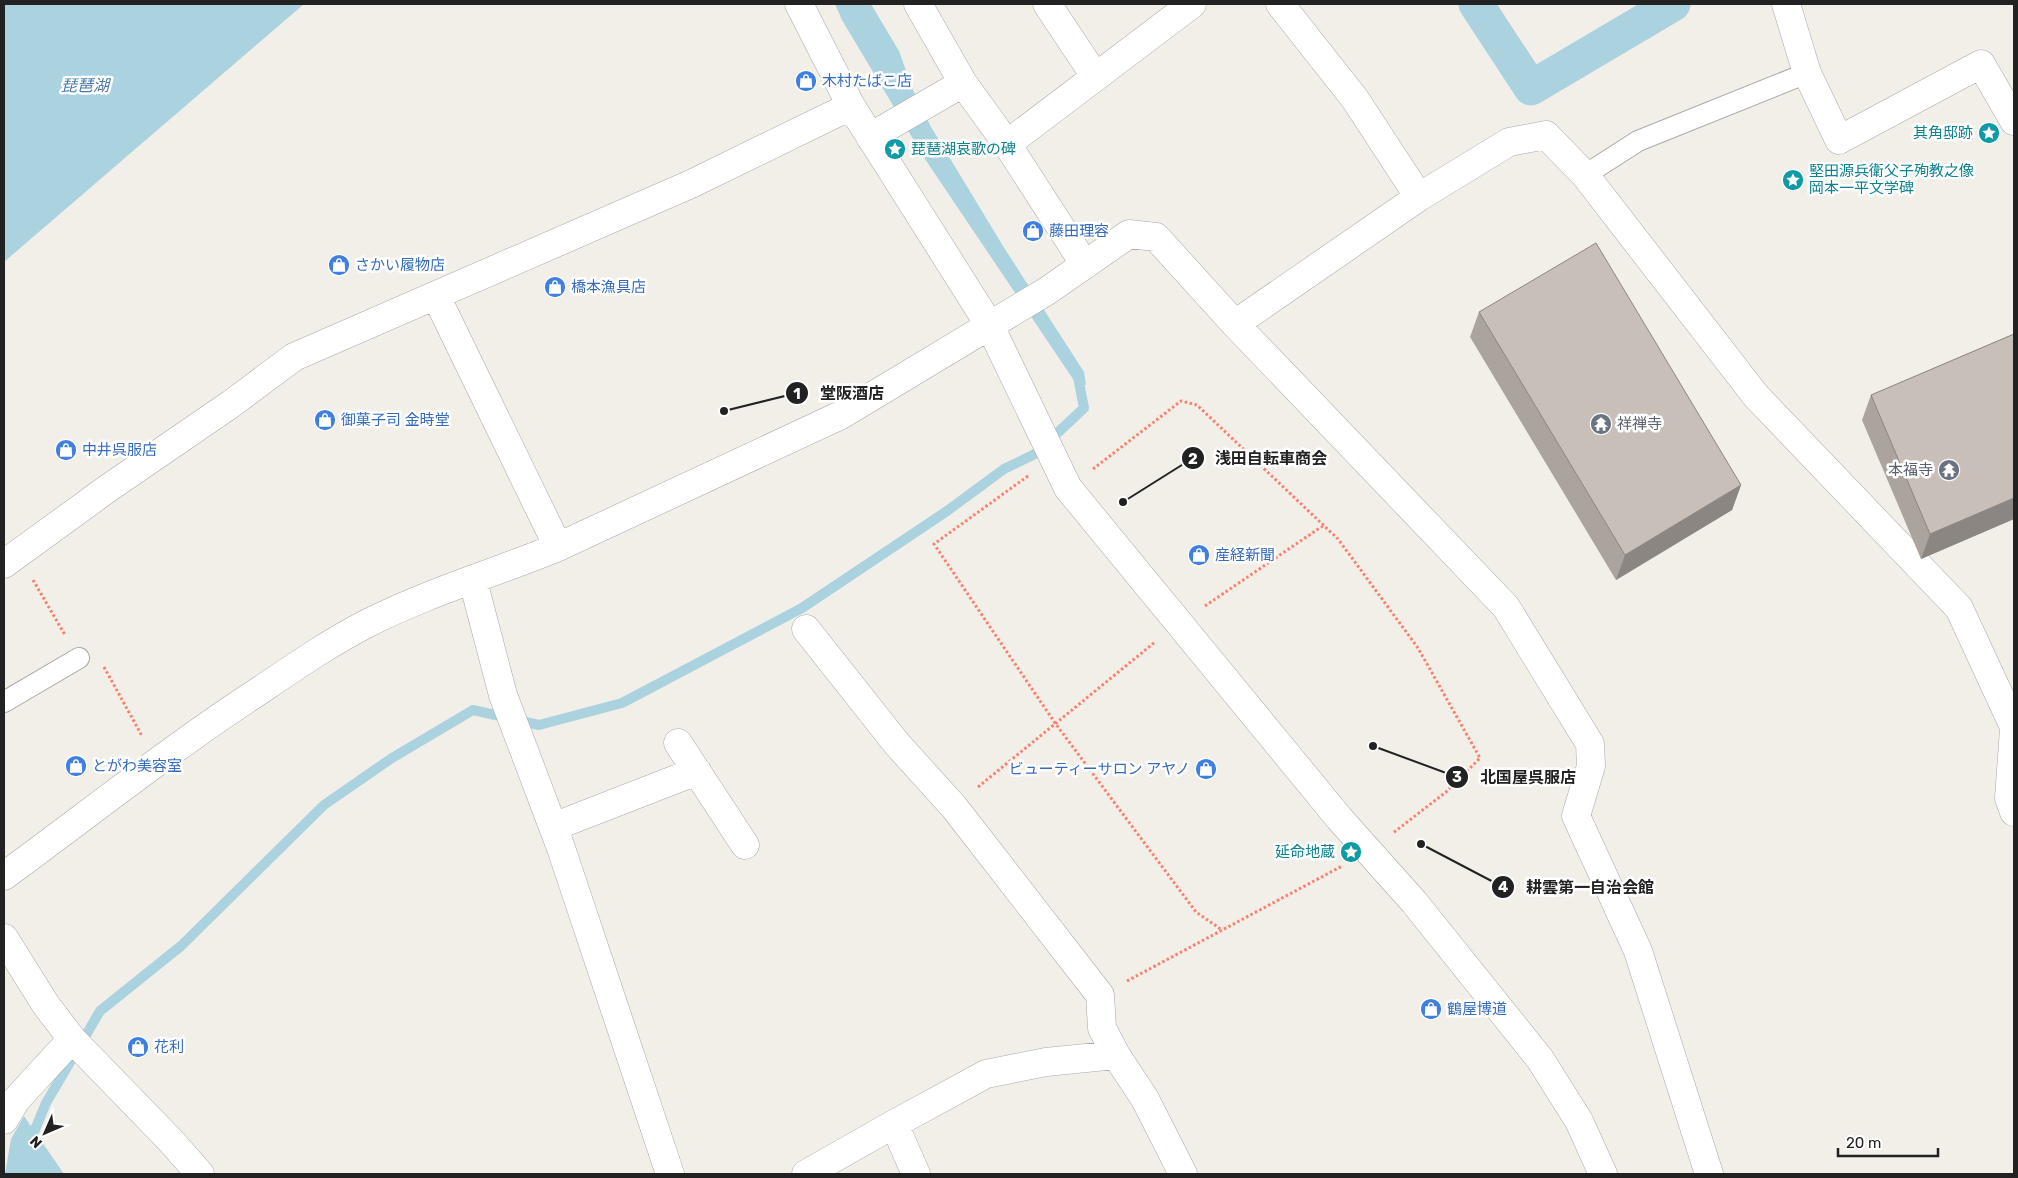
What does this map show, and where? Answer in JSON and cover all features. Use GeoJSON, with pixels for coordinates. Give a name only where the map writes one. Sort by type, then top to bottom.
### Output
{"type":"FeatureCollection","features":[{"type":"Feature","properties":{"kind":"street"},"geometry":{"type":"LineString","coordinates":[[799,4],[851,106],[882,130],[999,320],[1049,447],[1068,488],[1339,818],[1414,902],[1540,1059],[1579,1120],[1603,1174]]}},
{"type":"Feature","properties":{"kind":"street"},"geometry":{"type":"LineString","coordinates":[[918,4],[963,83],[1007,144],[1085,265]]}},
{"type":"Feature","properties":{"kind":"street"},"geometry":{"type":"LineString","coordinates":[[1048,4],[1095,76]]}},
{"type":"Feature","properties":{"kind":"street"},"geometry":{"type":"LineString","coordinates":[[1007,144],[1192,4]]}},
{"type":"Feature","properties":{"kind":"street"},"geometry":{"type":"LineString","coordinates":[[1280,4],[1355,99],[1419,197]]}},
{"type":"Feature","properties":{"kind":"street"},"geometry":{"type":"LineString","coordinates":[[1786,4],[1807,73],[1839,140],[1981,64],[2014,121]]}},
{"type":"Feature","properties":{"kind":"street"},"geometry":{"type":"LineString","coordinates":[[882,130],[963,83]]}},
{"type":"Feature","properties":{"kind":"street"},"geometry":{"type":"LineString","coordinates":[[4,564],[107,489],[231,404],[294,357],[691,184],[851,106]]}},
{"type":"Feature","properties":{"kind":"street"},"geometry":{"type":"LineString","coordinates":[[1234,324],[1419,197],[1509,142],[1546,135],[1585,175],[1756,396],[1960,608],[2014,728],[2009,798],[2014,812]]}},
{"type":"Feature","properties":{"kind":"street"},"geometry":{"type":"LineString","coordinates":[[4,876],[175,749],[296,666],[368,624],[416,602],[558,547],[841,415],[1047,291],[1129,234],[1156,237],[1234,324],[1506,607],[1590,744],[1591,766],[1576,816],[1638,951],[1710,1174]]}},
{"type":"Feature","properties":{"kind":"street"},"geometry":{"type":"LineString","coordinates":[[436,296],[558,547]]}},
{"type":"Feature","properties":{"kind":"street"},"geometry":{"type":"LineString","coordinates":[[472,581],[503,695],[553,827],[670,1174]]}},
{"type":"Feature","properties":{"kind":"street"},"geometry":{"type":"LineString","coordinates":[[806,629],[897,744],[954,808],[1100,995],[1102,1028],[1116,1055],[1145,1099],[1183,1174]]}},
{"type":"Feature","properties":{"kind":"street"},"geometry":{"type":"LineString","coordinates":[[678,743],[745,845]]}},
{"type":"Feature","properties":{"kind":"street"},"geometry":{"type":"LineString","coordinates":[[553,827],[697,771]]}},
{"type":"Feature","properties":{"kind":"street"},"geometry":{"type":"LineString","coordinates":[[4,938],[46,1005],[72,1039],[171,1141],[200,1174]]}},
{"type":"Feature","properties":{"kind":"street"},"geometry":{"type":"LineString","coordinates":[[4,1120],[16,1100],[72,1039]]}},
{"type":"Feature","properties":{"kind":"street"},"geometry":{"type":"LineString","coordinates":[[806,1174],[986,1074],[1046,1062],[1116,1055]]}},
{"type":"Feature","properties":{"kind":"street"},"geometry":{"type":"LineString","coordinates":[[894,1124],[916,1174]]}},
{"type":"Feature","properties":{"kind":"lane"},"geometry":{"type":"LineString","coordinates":[[1585,175],[1638,141],[1807,73]]}},
{"type":"Feature","properties":{"kind":"lane"},"geometry":{"type":"LineString","coordinates":[[4,702],[79,658]]}},
{"type":"Feature","properties":{"kind":"path"},"geometry":{"type":"LineString","coordinates":[[1068,488],[1181,401],[1197,405],[1338,538],[1418,648],[1480,758],[1446,792],[1369,851],[1100,995]]}},
{"type":"Feature","properties":{"kind":"path"},"geometry":{"type":"LineString","coordinates":[[1049,447],[934,544],[1055,722],[1196,912],[1222,930]]}},
{"type":"Feature","properties":{"kind":"path"},"geometry":{"type":"LineString","coordinates":[[954,808],[1055,722],[1178,624],[1324,525]]}},
{"type":"Feature","properties":{"kind":"water","name":"琵琶湖"},"geometry":{"type":"Polygon","coordinates":[[[4,4],[304,4],[4,262],[4,4]]]}},
{"type":"Feature","properties":{"kind":"water"},"geometry":{"type":"Polygon","coordinates":[[[835,4],[871,4],[899,51],[913,90],[931,127],[1003,246],[1084,372],[1086,385],[1075,382],[925,159],[842,20],[835,4]]]}},
{"type":"Feature","properties":{"kind":"water"},"geometry":{"type":"Polygon","coordinates":[[[24,1116],[64,1174],[5,1174],[11,1139],[24,1116]]]}},
{"type":"Feature","properties":{"kind":"building","name":"祥禅寺"},"geometry":{"type":"Polygon","coordinates":[[[1596,243],[1741,485],[1625,555],[1479,312],[1596,243]]]}},
{"type":"Feature","properties":{"kind":"building","name":"本福寺"},"geometry":{"type":"Polygon","coordinates":[[[2014,334],[2014,498],[1930,534],[1871,395],[2014,334]]]}},
{"type":"Feature","properties":{"kind":"waterway"},"geometry":{"type":"LineString","coordinates":[[1476,4],[1531,88],[1673,4]]}},
{"type":"Feature","properties":{"kind":"waterway"},"geometry":{"type":"LineString","coordinates":[[32,1144],[34,1132],[46,1103],[100,1011],[181,946],[324,805],[392,758],[473,710],[539,725],[622,703],[802,608],[947,511],[1004,469],[1035,454],[1084,408],[1077,372]]}},
{"type":"Feature","properties":{"kind":"place","name":"木村たばこ店"},"geometry":{"type":"Point","coordinates":[806,81]}},
{"type":"Feature","properties":{"kind":"place","name":"其角邸跡"},"geometry":{"type":"Point","coordinates":[1989,133]}},
{"type":"Feature","properties":{"kind":"place","name":"琵琶湖哀歌の碑"},"geometry":{"type":"Point","coordinates":[895,149]}},
{"type":"Feature","properties":{"kind":"place","name":"堅田源兵衛父子殉教之像 岡本一平文学碑"},"geometry":{"type":"Point","coordinates":[1793,180]}},
{"type":"Feature","properties":{"kind":"place","name":"藤田理容"},"geometry":{"type":"Point","coordinates":[1033,231]}},
{"type":"Feature","properties":{"kind":"place","name":"さかい履物店"},"geometry":{"type":"Point","coordinates":[339,265]}},
{"type":"Feature","properties":{"kind":"place","name":"橋本漁具店"},"geometry":{"type":"Point","coordinates":[555,287]}},
{"type":"Feature","properties":{"kind":"place","name":"堂阪酒店"},"geometry":{"type":"Point","coordinates":[724,411]}},
{"type":"Feature","properties":{"kind":"place","name":"御菓子司 金時堂"},"geometry":{"type":"Point","coordinates":[325,420]}},
{"type":"Feature","properties":{"kind":"place","name":"祥禅寺"},"geometry":{"type":"Point","coordinates":[1601,424]}},
{"type":"Feature","properties":{"kind":"place","name":"中井呉服店"},"geometry":{"type":"Point","coordinates":[66,450]}},
{"type":"Feature","properties":{"kind":"place","name":"本福寺"},"geometry":{"type":"Point","coordinates":[1949,470]}},
{"type":"Feature","properties":{"kind":"place","name":"浅田自転車商会"},"geometry":{"type":"Point","coordinates":[1123,502]}},
{"type":"Feature","properties":{"kind":"place","name":"産経新聞"},"geometry":{"type":"Point","coordinates":[1199,555]}},
{"type":"Feature","properties":{"kind":"place","name":"北国屋呉服店"},"geometry":{"type":"Point","coordinates":[1373,746]}},
{"type":"Feature","properties":{"kind":"place","name":"とがわ美容室"},"geometry":{"type":"Point","coordinates":[76,766]}},
{"type":"Feature","properties":{"kind":"place","name":"ビューティーサロン アヤノ"},"geometry":{"type":"Point","coordinates":[1206,769]}},
{"type":"Feature","properties":{"kind":"place","name":"耕雲第一自治会館"},"geometry":{"type":"Point","coordinates":[1421,844]}},
{"type":"Feature","properties":{"kind":"place","name":"延命地蔵"},"geometry":{"type":"Point","coordinates":[1351,852]}},
{"type":"Feature","properties":{"kind":"place","name":"鶴屋博道"},"geometry":{"type":"Point","coordinates":[1431,1009]}},
{"type":"Feature","properties":{"kind":"place","name":"花利"},"geometry":{"type":"Point","coordinates":[138,1047]}}]}
